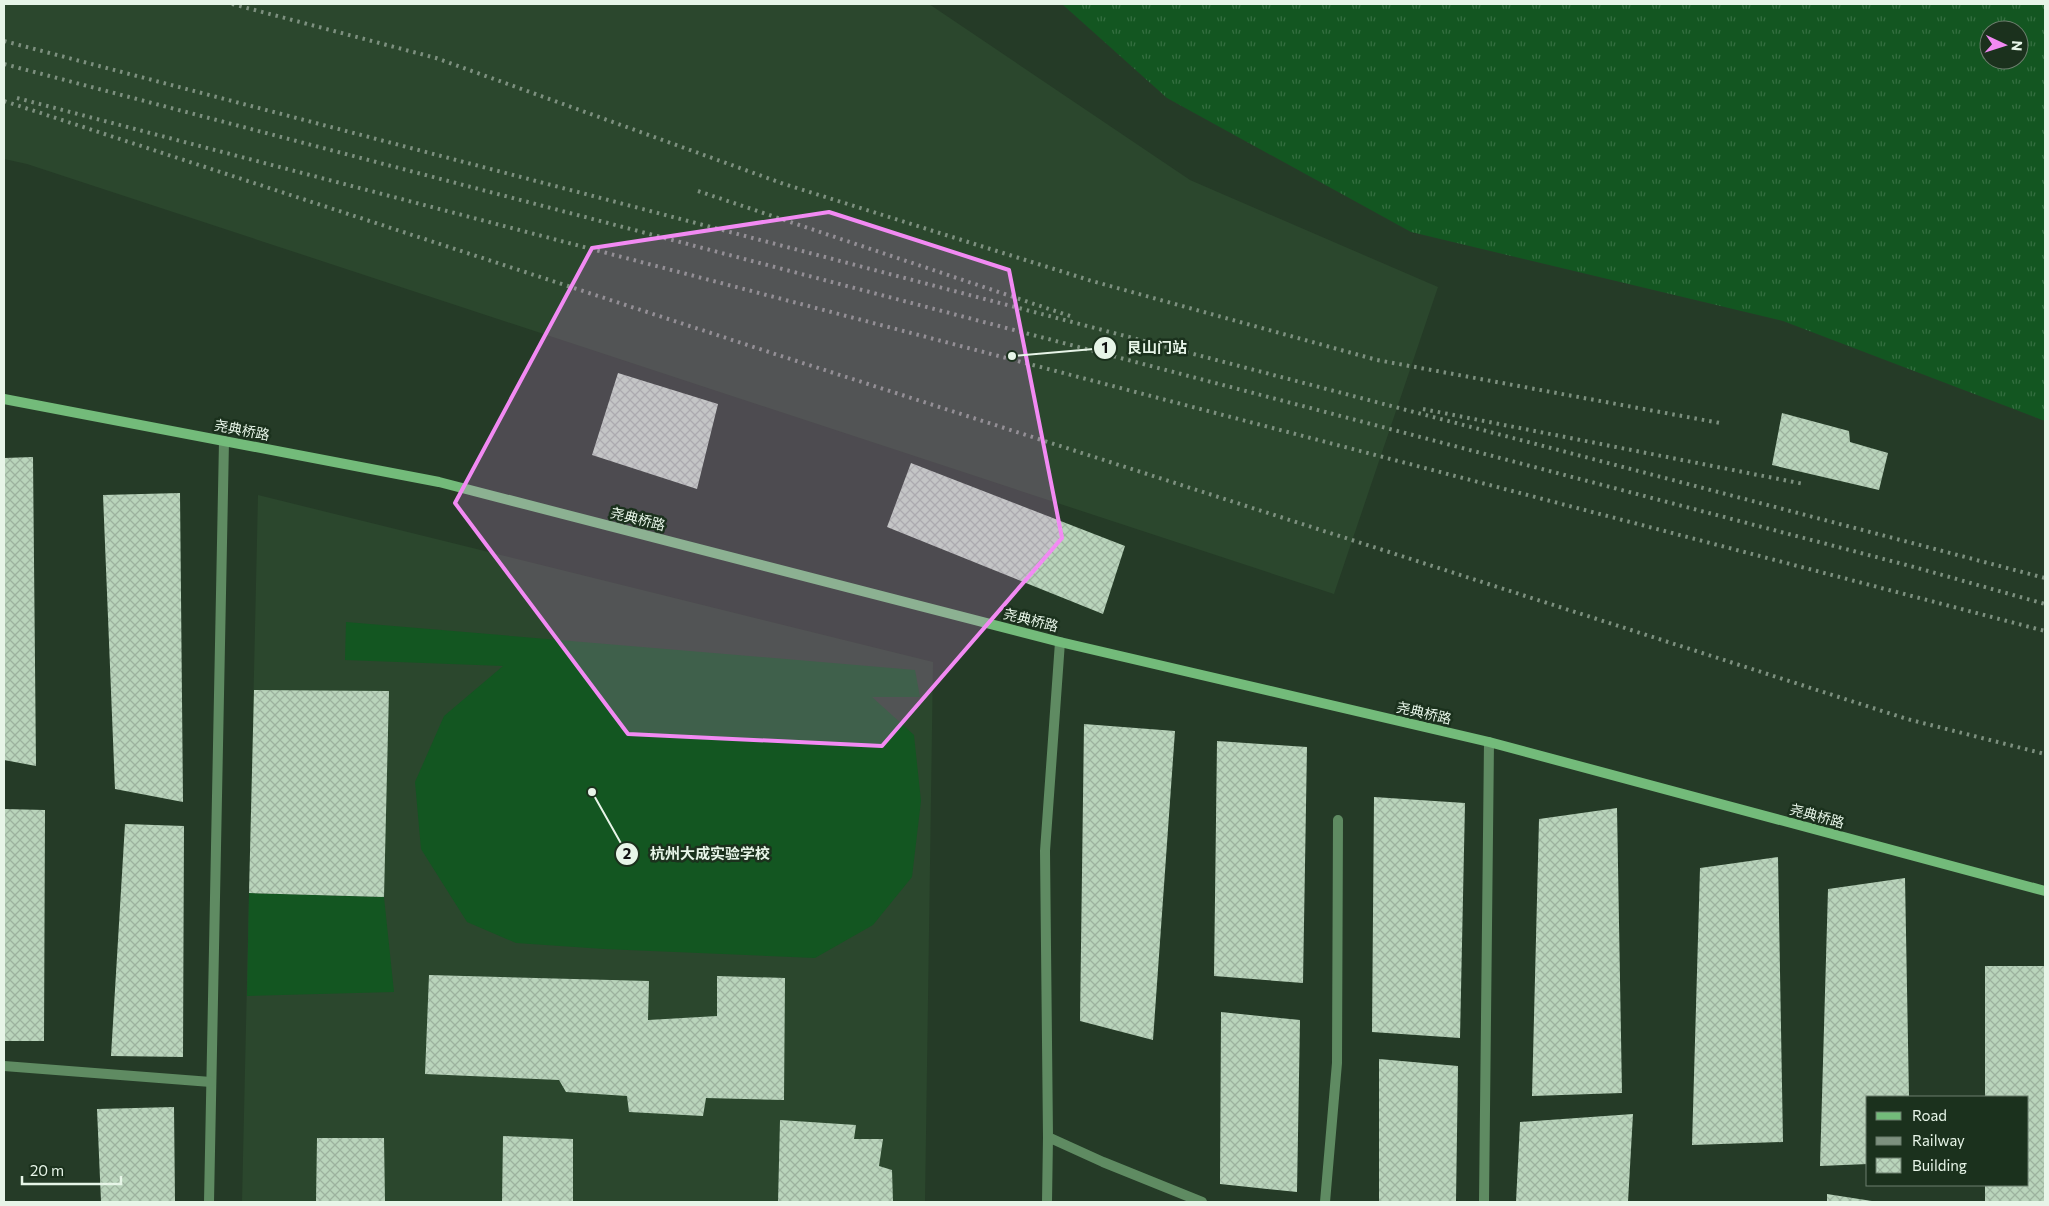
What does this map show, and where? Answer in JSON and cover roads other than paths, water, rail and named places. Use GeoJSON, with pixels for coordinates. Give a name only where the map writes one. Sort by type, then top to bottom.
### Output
{"type":"FeatureCollection","features":[{"type":"Feature","properties":{"kind":"street","name":"尧典桥路"},"geometry":{"type":"LineString","coordinates":[[4,399],[439,482],[1060,642],[1489,742],[2045,891]]}},
{"type":"Feature","properties":{"kind":"street"},"geometry":{"type":"LineString","coordinates":[[209,1202],[224,441]]}},
{"type":"Feature","properties":{"kind":"street"},"geometry":{"type":"LineString","coordinates":[[1047,1202],[1045,852],[1060,642]]}},
{"type":"Feature","properties":{"kind":"street"},"geometry":{"type":"LineString","coordinates":[[1484,1202],[1489,742]]}},
{"type":"Feature","properties":{"kind":"street"},"geometry":{"type":"LineString","coordinates":[[1325,1202],[1337,1063],[1338,820]]}},
{"type":"Feature","properties":{"kind":"street"},"geometry":{"type":"LineString","coordinates":[[4,1066],[211,1082]]}},
{"type":"Feature","properties":{"kind":"street"},"geometry":{"type":"LineString","coordinates":[[1048,1137],[1202,1202]]}},
{"type":"Feature","properties":{"kind":"railway"},"geometry":{"type":"LineString","coordinates":[[232,4],[436,58],[784,184],[1092,281],[1377,360],[1720,423]]}},
{"type":"Feature","properties":{"kind":"railway"},"geometry":{"type":"LineString","coordinates":[[4,41],[2045,578]]}},
{"type":"Feature","properties":{"kind":"railway"},"geometry":{"type":"LineString","coordinates":[[4,64],[1914,567],[2045,604]]}},
{"type":"Feature","properties":{"kind":"railway"},"geometry":{"type":"LineString","coordinates":[[17,98],[2045,631]]}},
{"type":"Feature","properties":{"kind":"railway"},"geometry":{"type":"LineString","coordinates":[[4,101],[778,355],[1907,719],[2045,754]]}},
{"type":"Feature","properties":{"kind":"railway"},"geometry":{"type":"LineString","coordinates":[[698,191],[1070,316]]}},
{"type":"Feature","properties":{"kind":"railway"},"geometry":{"type":"LineString","coordinates":[[1423,409],[1804,484]]}},
{"type":"Feature","properties":{"kind":"place","name":"艮山门站"},"geometry":{"type":"Point","coordinates":[1012,356]}},
{"type":"Feature","properties":{"kind":"place","name":"杭州大成实验学校"},"geometry":{"type":"Point","coordinates":[592,792]}}]}
